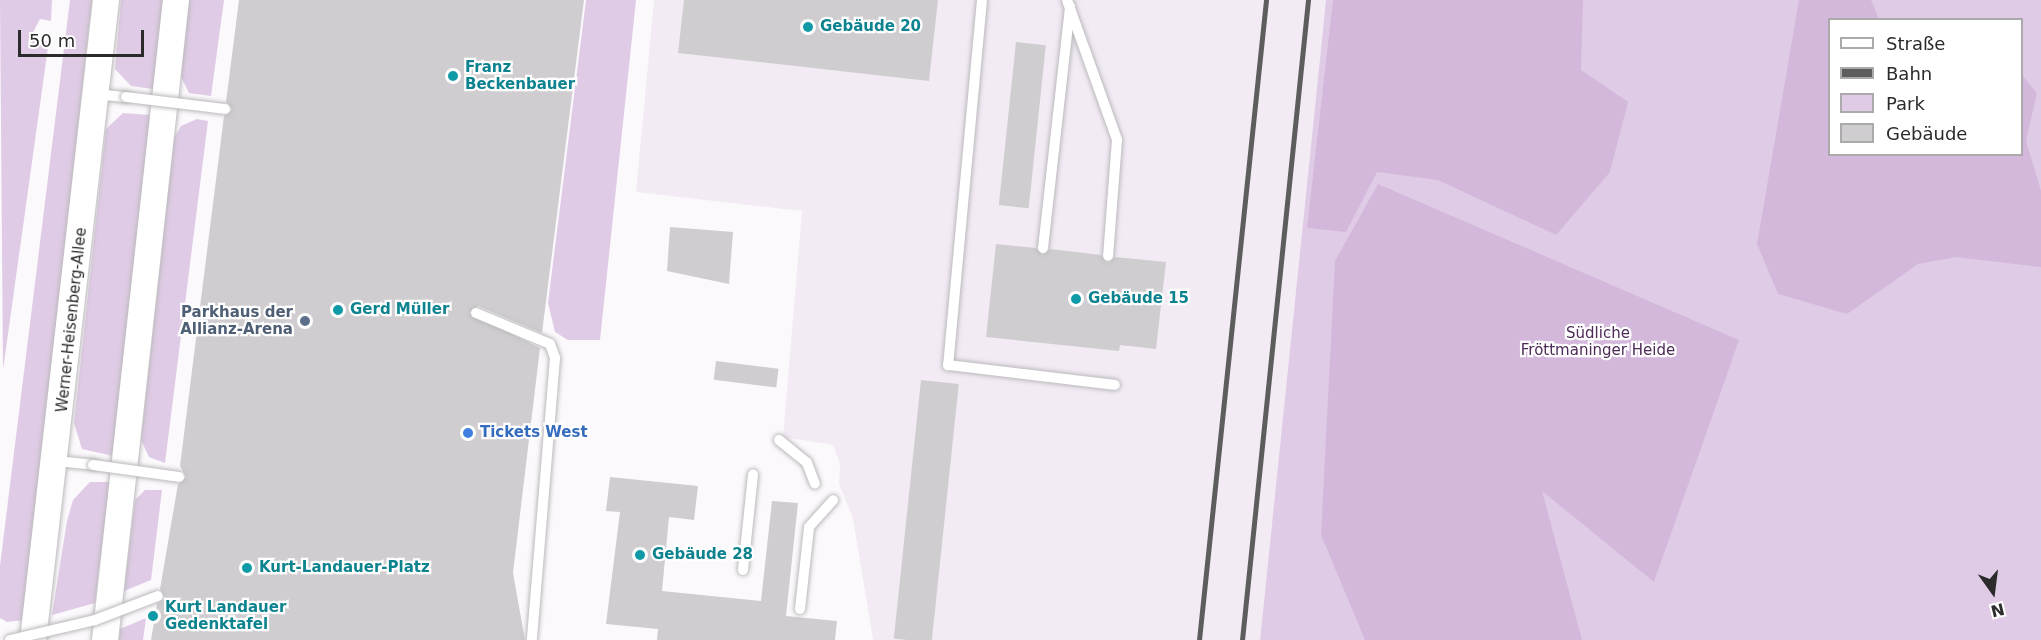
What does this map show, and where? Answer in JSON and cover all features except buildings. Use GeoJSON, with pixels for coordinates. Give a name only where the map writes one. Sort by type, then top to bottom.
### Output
{"type":"FeatureCollection","features":[{"type":"Feature","properties":{"kind":"street","name":"Werner-Heisenberg-Allee"},"geometry":{"type":"LineString","coordinates":[[33,640],[57,461],[106,0]]}},
{"type":"Feature","properties":{"kind":"street"},"geometry":{"type":"LineString","coordinates":[[105,640],[176,0]]}},
{"type":"Feature","properties":{"kind":"lane"},"geometry":{"type":"LineString","coordinates":[[982,0],[948,365],[1115,385]]}},
{"type":"Feature","properties":{"kind":"lane"},"geometry":{"type":"LineString","coordinates":[[1043,248],[1068,2]]}},
{"type":"Feature","properties":{"kind":"lane"},"geometry":{"type":"LineString","coordinates":[[1068,2],[1117,140],[1108,256]]}},
{"type":"Feature","properties":{"kind":"lane"},"geometry":{"type":"LineString","coordinates":[[96,94],[225,109]]}},
{"type":"Feature","properties":{"kind":"lane"},"geometry":{"type":"LineString","coordinates":[[476,313],[550,344],[555,358],[532,640]]}},
{"type":"Feature","properties":{"kind":"lane"},"geometry":{"type":"LineString","coordinates":[[779,440],[807,463],[815,484]]}},
{"type":"Feature","properties":{"kind":"lane"},"geometry":{"type":"LineString","coordinates":[[57,461],[179,477]]}},
{"type":"Feature","properties":{"kind":"lane"},"geometry":{"type":"LineString","coordinates":[[743,570],[753,474]]}},
{"type":"Feature","properties":{"kind":"lane"},"geometry":{"type":"LineString","coordinates":[[800,609],[809,527],[833,500]]}},
{"type":"Feature","properties":{"kind":"lane"},"geometry":{"type":"LineString","coordinates":[[10,640],[95,620],[158,596]]}},
{"type":"Feature","properties":{"kind":"shaded area"},"geometry":{"type":"Polygon","coordinates":[[[654,0],[1326,0],[1260,640],[873,640],[853,519],[839,484],[840,464],[833,445],[783,437],[802,211],[636,192],[654,0]]]}},
{"type":"Feature","properties":{"kind":"green space"},"geometry":{"type":"Polygon","coordinates":[[[0,0],[52,0],[51,21],[40,19],[31,36],[38,44],[49,40],[3,370],[0,0]]]}},
{"type":"Feature","properties":{"kind":"green space"},"geometry":{"type":"Polygon","coordinates":[[[70,0],[92,0],[24,620],[7,622],[0,618],[0,566],[70,0]]]}},
{"type":"Feature","properties":{"kind":"green space"},"geometry":{"type":"Polygon","coordinates":[[[121,0],[163,0],[153,89],[131,86],[115,69],[121,0]]]}},
{"type":"Feature","properties":{"kind":"green space"},"geometry":{"type":"Polygon","coordinates":[[[189,0],[224,0],[211,96],[189,93],[181,77],[189,0]]]}},
{"type":"Feature","properties":{"kind":"green space"},"geometry":{"type":"Polygon","coordinates":[[[586,0],[636,0],[600,340],[568,340],[555,332],[548,303],[586,0]]]}},
{"type":"Feature","properties":{"kind":"green space","name":"Südliche Fröttmaninger Heide"},"geometry":{"type":"Polygon","coordinates":[[[1326,0],[2041,0],[2041,640],[1260,640],[1326,0]]]}},
{"type":"Feature","properties":{"kind":"green space"},"geometry":{"type":"Polygon","coordinates":[[[1333,0],[1583,0],[1581,70],[1628,102],[1610,172],[1556,235],[1438,180],[1377,172],[1346,232],[1307,228],[1333,0]]]}},
{"type":"Feature","properties":{"kind":"green space"},"geometry":{"type":"Polygon","coordinates":[[[1799,0],[1871,0],[1879,18],[1828,18],[1828,156],[2023,156],[2023,76],[2037,93],[2026,141],[2041,191],[2041,267],[1956,257],[1918,264],[1847,314],[1778,294],[1757,244],[1799,0]]]}},
{"type":"Feature","properties":{"kind":"green space"},"geometry":{"type":"Polygon","coordinates":[[[123,113],[150,115],[113,456],[82,449],[74,423],[106,129],[123,113]]]}},
{"type":"Feature","properties":{"kind":"green space"},"geometry":{"type":"Polygon","coordinates":[[[197,119],[208,121],[165,463],[149,457],[141,440],[174,138],[181,126],[197,119]]]}},
{"type":"Feature","properties":{"kind":"green space"},"geometry":{"type":"Polygon","coordinates":[[[1378,184],[1739,340],[1654,582],[1542,491],[1582,640],[1365,640],[1321,535],[1335,261],[1378,184]]]}},
{"type":"Feature","properties":{"kind":"green space"},"geometry":{"type":"Polygon","coordinates":[[[90,482],[110,482],[95,603],[52,615],[67,521],[73,500],[90,482]]]}},
{"type":"Feature","properties":{"kind":"green space"},"geometry":{"type":"Polygon","coordinates":[[[145,490],[162,490],[151,580],[124,591],[135,500],[145,490]]]}},
{"type":"Feature","properties":{"kind":"green space"},"geometry":{"type":"Polygon","coordinates":[[[146,618],[143,640],[119,640],[120,629],[146,618]]]}},
{"type":"Feature","properties":{"kind":"railway"},"geometry":{"type":"LineString","coordinates":[[1199,640],[1266,0]]}},
{"type":"Feature","properties":{"kind":"railway"},"geometry":{"type":"LineString","coordinates":[[1242,640],[1308,0]]}},
{"type":"Feature","properties":{"kind":"place","name":"Gebäude 20"},"geometry":{"type":"Point","coordinates":[808,27]}},
{"type":"Feature","properties":{"kind":"place","name":"Franz Beckenbauer"},"geometry":{"type":"Point","coordinates":[453,76]}},
{"type":"Feature","properties":{"kind":"place","name":"Gebäude 15"},"geometry":{"type":"Point","coordinates":[1076,299]}},
{"type":"Feature","properties":{"kind":"place","name":"Gerd Müller"},"geometry":{"type":"Point","coordinates":[338,310]}},
{"type":"Feature","properties":{"kind":"place","name":"Parkhaus der Allianz-Arena"},"geometry":{"type":"Point","coordinates":[305,321]}},
{"type":"Feature","properties":{"kind":"place","name":"Tickets West"},"geometry":{"type":"Point","coordinates":[468,433]}},
{"type":"Feature","properties":{"kind":"place","name":"Gebäude 28"},"geometry":{"type":"Point","coordinates":[640,555]}},
{"type":"Feature","properties":{"kind":"place","name":"Kurt-Landauer-Platz"},"geometry":{"type":"Point","coordinates":[247,568]}},
{"type":"Feature","properties":{"kind":"place","name":"Kurt Landauer Gedenktafel"},"geometry":{"type":"Point","coordinates":[153,616]}}]}
